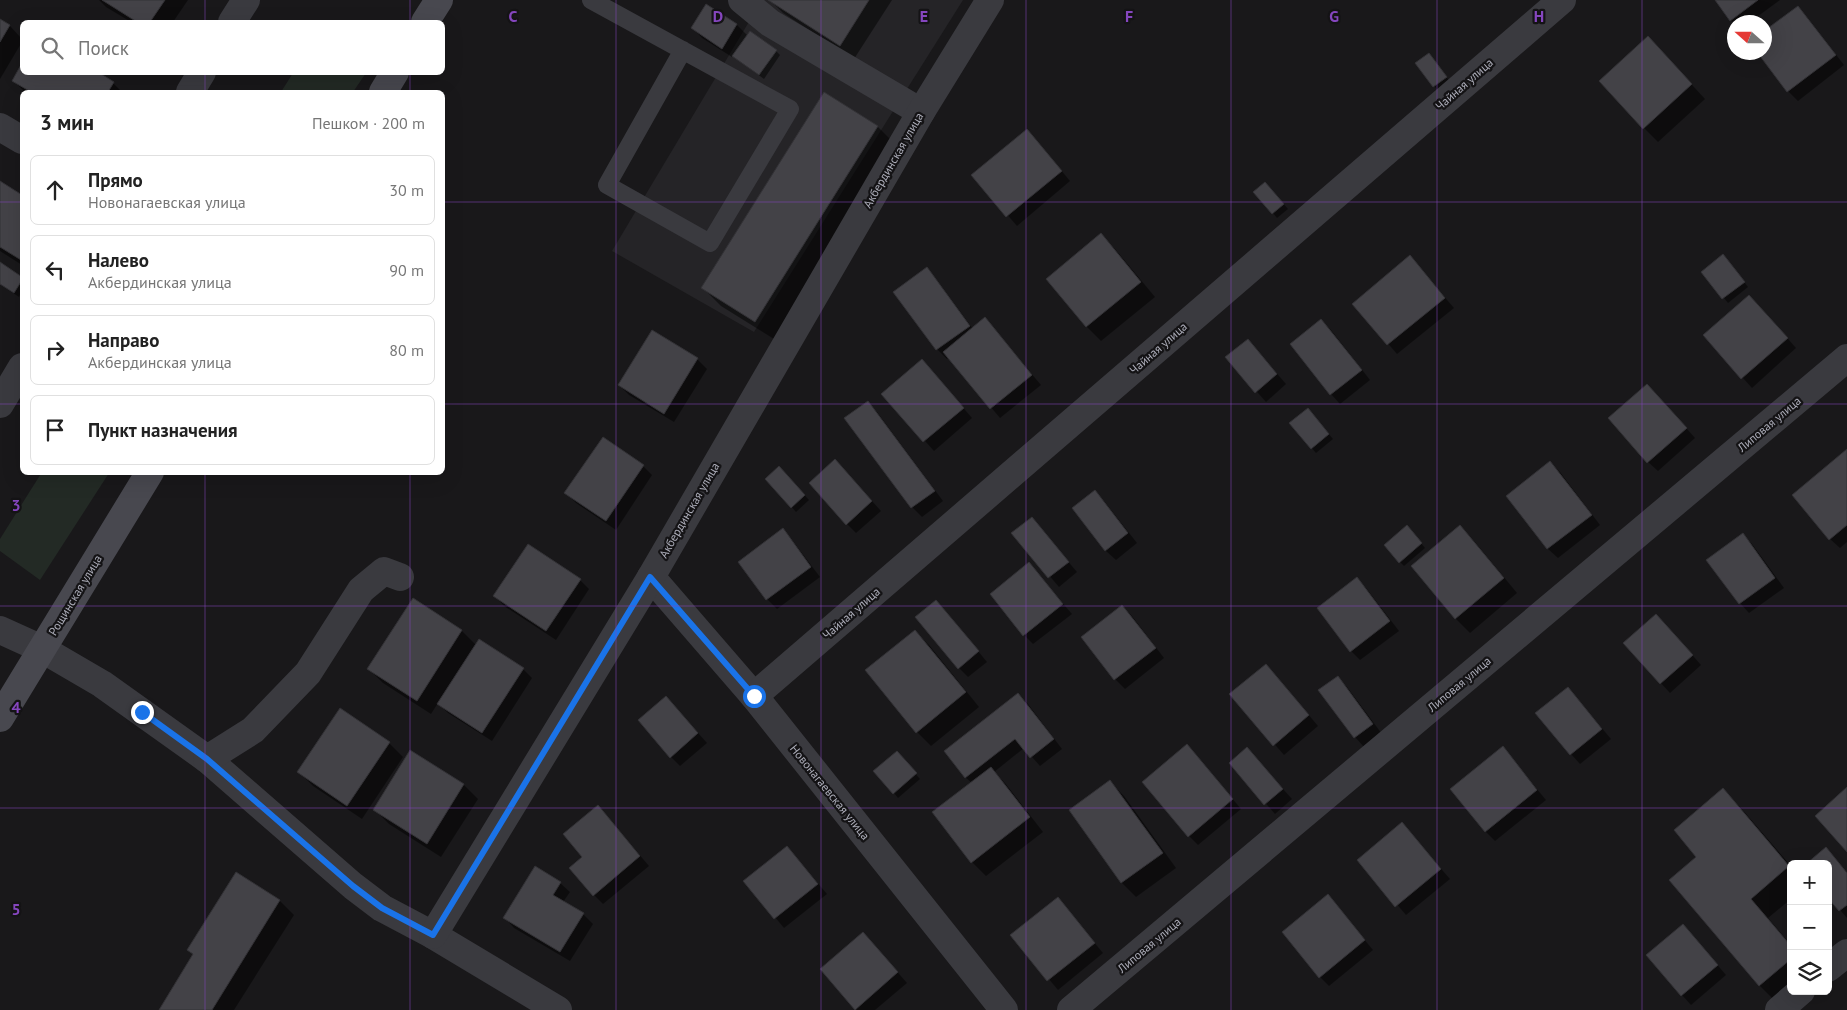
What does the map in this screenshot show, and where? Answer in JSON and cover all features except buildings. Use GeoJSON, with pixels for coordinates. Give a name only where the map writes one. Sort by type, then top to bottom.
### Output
{"type":"FeatureCollection","features":[{"type":"Feature","properties":{"kind":"street"},"geometry":{"type":"LineString","coordinates":[[233,20],[246,0]]}},
{"type":"Feature","properties":{"kind":"street"},"geometry":{"type":"LineString","coordinates":[[426,20],[439,0]]}},
{"type":"Feature","properties":{"kind":"street"},"geometry":{"type":"LineString","coordinates":[[742,0],[770,24],[922,112]]}},
{"type":"Feature","properties":{"kind":"street","name":"Акбердинская улица"},"geometry":{"type":"LineString","coordinates":[[433,935],[650,577],[922,112],[990,0]]}},
{"type":"Feature","properties":{"kind":"street","name":"Чайная улица"},"geometry":{"type":"LineString","coordinates":[[754,696],[1562,0]]}},
{"type":"Feature","properties":{"kind":"street"},"geometry":{"type":"LineString","coordinates":[[191,90],[200,75]]}},
{"type":"Feature","properties":{"kind":"street"},"geometry":{"type":"LineString","coordinates":[[383,90],[393,75]]}},
{"type":"Feature","properties":{"kind":"street"},"geometry":{"type":"LineString","coordinates":[[0,127],[20,139]]}},
{"type":"Feature","properties":{"kind":"street","name":"Липовая улица"},"geometry":{"type":"LineString","coordinates":[[1071,1010],[1847,358]]}},
{"type":"Feature","properties":{"kind":"street"},"geometry":{"type":"LineString","coordinates":[[0,404],[20,370]]}},
{"type":"Feature","properties":{"kind":"street","name":"Рощинская улица"},"geometry":{"type":"LineString","coordinates":[[0,718],[148,475]]}},
{"type":"Feature","properties":{"kind":"street"},"geometry":{"type":"LineString","coordinates":[[207,759],[253,730],[308,673],[361,590],[384,571],[400,577]]}},
{"type":"Feature","properties":{"kind":"street","name":"Новонагаевская улица"},"geometry":{"type":"LineString","coordinates":[[650,577],[754,696],[1004,1010]]}},
{"type":"Feature","properties":{"kind":"street"},"geometry":{"type":"LineString","coordinates":[[0,630],[42,649],[102,684],[207,759],[353,886],[382,908],[433,935],[558,1010]]}},
{"type":"Feature","properties":{"kind":"street"},"geometry":{"type":"LineString","coordinates":[[1832,965],[1847,953]]}},
{"type":"Feature","properties":{"kind":"street"},"geometry":{"type":"LineString","coordinates":[[1779,1010],[1796,995]]}},
{"type":"Feature","properties":{"kind":"lane"},"geometry":{"type":"LineString","coordinates":[[591,0],[683,50],[790,109],[710,243],[606,185],[683,50]]}},
{"type":"Feature","properties":{"kind":"shaded area"},"geometry":{"type":"Polygon","coordinates":[[[762,0],[963,0],[754,332],[612,251],[762,0]]]}},
{"type":"Feature","properties":{"kind":"shaded area"},"geometry":{"type":"Polygon","coordinates":[[[292,75],[365,75],[354,90],[282,90],[292,75]]]}},
{"type":"Feature","properties":{"kind":"shaded area"},"geometry":{"type":"Polygon","coordinates":[[[40,475],[108,475],[40,580],[0,551],[0,539],[40,475]]]}},
{"type":"Feature","properties":{"kind":"route"},"geometry":{"type":"LineString","coordinates":[[142,712],[207,759],[353,886],[382,908],[433,935],[650,577],[754,696]]}}]}
